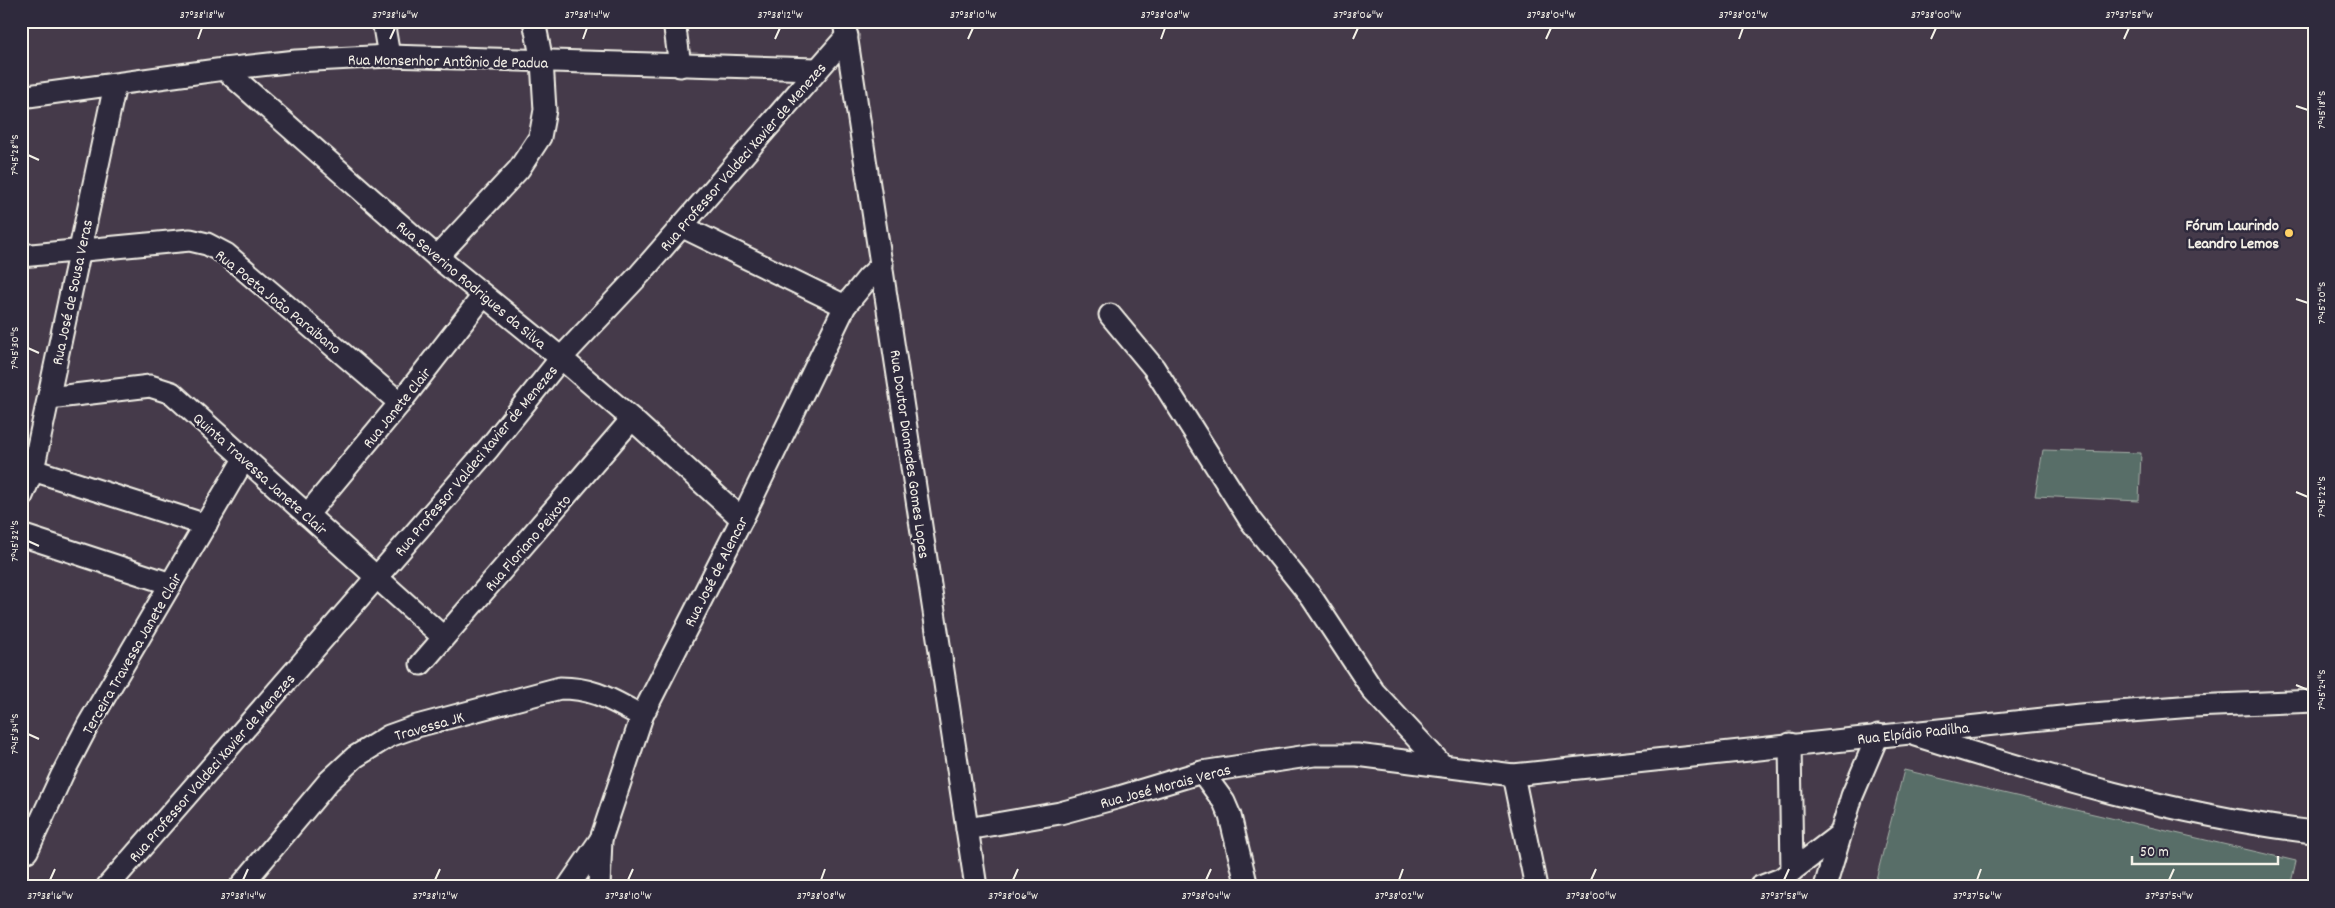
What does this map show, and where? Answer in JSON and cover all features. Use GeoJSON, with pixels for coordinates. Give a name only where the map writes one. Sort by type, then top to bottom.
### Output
{"type":"FeatureCollection","features":[{"type":"Feature","properties":{"kind":"street"},"geometry":{"type":"LineString","coordinates":[[383,21],[389,56]]}},
{"type":"Feature","properties":{"kind":"street"},"geometry":{"type":"LineString","coordinates":[[437,257],[518,169],[534,149],[540,137],[545,110],[542,61],[534,21]]}},
{"type":"Feature","properties":{"kind":"street"},"geometry":{"type":"LineString","coordinates":[[674,21],[680,66]]}},
{"type":"Feature","properties":{"kind":"street","name":"Rua Professor Valdeci Xavier de Menezes"},"geometry":{"type":"LineString","coordinates":[[107,887],[488,448],[561,358],[640,274],[816,69],[846,29]]}},
{"type":"Feature","properties":{"kind":"street","name":"Rua Doutor Diomedes Gomes Lopes"},"geometry":{"type":"LineString","coordinates":[[846,29],[976,887]]}},
{"type":"Feature","properties":{"kind":"street","name":"Rua Monsenhor Antônio de Padua"},"geometry":{"type":"LineString","coordinates":[[21,97],[224,69],[296,61],[389,56],[816,69]]}},
{"type":"Feature","properties":{"kind":"street","name":"Rua Severino Rodrigues da Silva"},"geometry":{"type":"LineString","coordinates":[[224,69],[437,257],[561,358],[742,519]]}},
{"type":"Feature","properties":{"kind":"street","name":"Rua José de Sousa Veras"},"geometry":{"type":"LineString","coordinates":[[21,498],[33,470],[115,84]]}},
{"type":"Feature","properties":{"kind":"street"},"geometry":{"type":"LineString","coordinates":[[681,226],[846,306]]}},
{"type":"Feature","properties":{"kind":"street","name":"Rua Poeta João Paraibano"},"geometry":{"type":"LineString","coordinates":[[21,256],[190,240],[206,244],[226,254],[400,403]]}},
{"type":"Feature","properties":{"kind":"street","name":"Rua José de Alencar"},"geometry":{"type":"LineString","coordinates":[[568,887],[601,839],[642,716],[742,519],[846,306],[868,278],[882,265]]}},
{"type":"Feature","properties":{"kind":"street","name":"Rua Janete Clair"},"geometry":{"type":"LineString","coordinates":[[307,515],[400,403],[483,296]]}},
{"type":"Feature","properties":{"kind":"street"},"geometry":{"type":"LineString","coordinates":[[1110,315],[1154,368],[1250,520],[1312,598],[1374,692],[1442,765]]}},
{"type":"Feature","properties":{"kind":"street","name":"Quinta Travessa Janete Clair"},"geometry":{"type":"LineString","coordinates":[[48,398],[150,386],[162,388],[179,399],[444,637]]}},
{"type":"Feature","properties":{"kind":"street","name":"Rua Floriano Peixoto"},"geometry":{"type":"LineString","coordinates":[[422,664],[632,420]]}},
{"type":"Feature","properties":{"kind":"street","name":"Terceira Travessa Janete Clair"},"geometry":{"type":"LineString","coordinates":[[27,851],[62,774],[88,725],[244,459]]}},
{"type":"Feature","properties":{"kind":"street"},"geometry":{"type":"LineString","coordinates":[[33,470],[206,525]]}},
{"type":"Feature","properties":{"kind":"street"},"geometry":{"type":"LineString","coordinates":[[21,535],[171,584]]}},
{"type":"Feature","properties":{"kind":"street","name":"Travessa JK"},"geometry":{"type":"LineString","coordinates":[[240,887],[329,780],[355,757],[389,736],[417,726],[560,688],[580,688],[600,694],[642,716]]}},
{"type":"Feature","properties":{"kind":"street","name":"Rua Elpídio Padilha"},"geometry":{"type":"LineString","coordinates":[[1513,775],[1905,732],[2192,706],[2314,701]]}},
{"type":"Feature","properties":{"kind":"street"},"geometry":{"type":"LineString","coordinates":[[1905,732],[2027,770],[2163,807],[2253,825],[2314,832]]}},
{"type":"Feature","properties":{"kind":"street"},"geometry":{"type":"LineString","coordinates":[[1825,887],[1852,796],[1878,735]]}},
{"type":"Feature","properties":{"kind":"street"},"geometry":{"type":"LineString","coordinates":[[1790,744],[1792,871]]}},
{"type":"Feature","properties":{"kind":"street","name":"Rua José Morais Veras"},"geometry":{"type":"LineString","coordinates":[[967,829],[1060,813],[1202,772],[1314,756],[1357,755],[1513,775]]}},
{"type":"Feature","properties":{"kind":"street"},"geometry":{"type":"LineString","coordinates":[[1202,772],[1224,802],[1230,816],[1247,887]]}},
{"type":"Feature","properties":{"kind":"street"},"geometry":{"type":"LineString","coordinates":[[1513,775],[1536,887]]}},
{"type":"Feature","properties":{"kind":"street"},"geometry":{"type":"LineString","coordinates":[[1760,887],[1781,879],[1839,835]]}},
{"type":"Feature","properties":{"kind":"street"},"geometry":{"type":"LineString","coordinates":[[599,887],[601,839]]}},
{"type":"Feature","properties":{"kind":"green space"},"geometry":{"type":"Polygon","coordinates":[[[2043,450],[2141,453],[2139,501],[2035,496],[2043,450]]]}},
{"type":"Feature","properties":{"kind":"green space"},"geometry":{"type":"Polygon","coordinates":[[[1904,770],[2296,861],[2290,887],[1874,887],[1904,770]]]}},
{"type":"Feature","properties":{"kind":"place","name":"Fórum Laurindo Leandro Lemos"},"geometry":{"type":"Point","coordinates":[2289,233]}}]}
